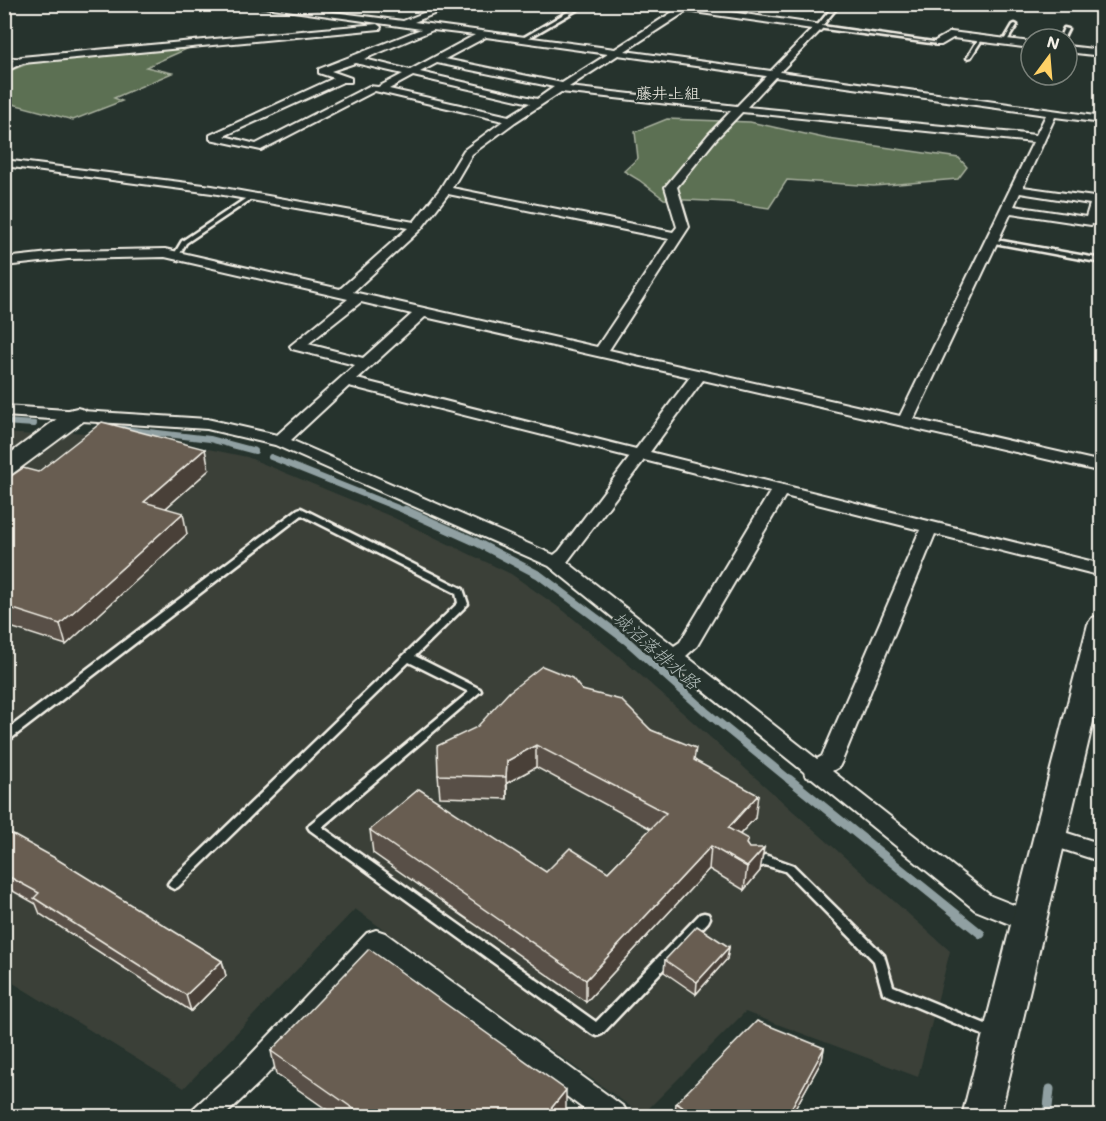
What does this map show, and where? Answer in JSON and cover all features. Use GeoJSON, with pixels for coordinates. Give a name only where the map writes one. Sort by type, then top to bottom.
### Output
{"type":"FeatureCollection","features":[{"type":"Feature","properties":{"kind":"street"},"geometry":{"type":"LineString","coordinates":[[247,4],[523,39],[1101,120]]}},
{"type":"Feature","properties":{"kind":"street"},"geometry":{"type":"LineString","coordinates":[[337,15],[354,4]]}},
{"type":"Feature","properties":{"kind":"street"},"geometry":{"type":"LineString","coordinates":[[4,69],[21,60],[404,23],[454,4]]}},
{"type":"Feature","properties":{"kind":"street"},"geometry":{"type":"LineString","coordinates":[[344,293],[417,226],[445,190],[468,152],[560,87],[689,6],[819,27]]}},
{"type":"Feature","properties":{"kind":"street"},"geometry":{"type":"LineString","coordinates":[[434,27],[322,71],[376,89],[511,120]]}},
{"type":"Feature","properties":{"kind":"street"},"geometry":{"type":"LineString","coordinates":[[600,353],[683,227],[671,187],[712,137],[819,27]]}},
{"type":"Feature","properties":{"kind":"street"},"geometry":{"type":"LineString","coordinates":[[343,78],[214,137],[257,148],[411,74],[485,34]]}},
{"type":"Feature","properties":{"kind":"street"},"geometry":{"type":"LineString","coordinates":[[938,43],[951,35],[1019,43]]}},
{"type":"Feature","properties":{"kind":"street"},"geometry":{"type":"LineString","coordinates":[[1079,50],[1101,53]]}},
{"type":"Feature","properties":{"kind":"street"},"geometry":{"type":"LineString","coordinates":[[354,60],[538,102]]}},
{"type":"Feature","properties":{"kind":"street"},"geometry":{"type":"LineString","coordinates":[[436,60],[560,87],[739,110],[1040,139]]}},
{"type":"Feature","properties":{"kind":"street"},"geometry":{"type":"LineString","coordinates":[[905,423],[1052,113]]}},
{"type":"Feature","properties":{"kind":"street"},"geometry":{"type":"LineString","coordinates":[[4,163],[83,171],[253,196],[417,226]]}},
{"type":"Feature","properties":{"kind":"street"},"geometry":{"type":"LineString","coordinates":[[1006,209],[1092,221],[1097,201],[1016,189]]}},
{"type":"Feature","properties":{"kind":"street"},"geometry":{"type":"LineString","coordinates":[[445,190],[678,237]]}},
{"type":"Feature","properties":{"kind":"street"},"geometry":{"type":"LineString","coordinates":[[4,262],[68,255],[165,253],[1101,467]]}},
{"type":"Feature","properties":{"kind":"street"},"geometry":{"type":"LineString","coordinates":[[359,297],[297,346],[367,363]]}},
{"type":"Feature","properties":{"kind":"street"},"geometry":{"type":"LineString","coordinates":[[280,441],[422,312]]}},
{"type":"Feature","properties":{"kind":"street"},"geometry":{"type":"LineString","coordinates":[[555,562],[564,555],[699,376]]}},
{"type":"Feature","properties":{"kind":"street"},"geometry":{"type":"LineString","coordinates":[[347,381],[1101,570]]}},
{"type":"Feature","properties":{"kind":"street"},"geometry":{"type":"LineString","coordinates":[[4,411],[207,424],[280,441],[555,562],[814,771],[983,903],[1027,921]]}},
{"type":"Feature","properties":{"kind":"street"},"geometry":{"type":"LineString","coordinates":[[4,470],[77,415]]}},
{"type":"Feature","properties":{"kind":"street"},"geometry":{"type":"LineString","coordinates":[[674,656],[687,646],[780,490]]}},
{"type":"Feature","properties":{"kind":"street"},"geometry":{"type":"LineString","coordinates":[[814,771],[831,761],[929,528]]}},
{"type":"Feature","properties":{"kind":"street"},"geometry":{"type":"LineString","coordinates":[[981,1116],[1101,624]]}},
{"type":"Feature","properties":{"kind":"street"},"geometry":{"type":"LineString","coordinates":[[1048,836],[1101,853]]}},
{"type":"Feature","properties":{"kind":"street"},"geometry":{"type":"LineString","coordinates":[[205,1116],[251,1074],[376,940],[611,1116]]}},
{"type":"Feature","properties":{"kind":"lane"},"geometry":{"type":"LineString","coordinates":[[523,39],[585,4]]}},
{"type":"Feature","properties":{"kind":"lane"},"geometry":{"type":"LineString","coordinates":[[819,27],[838,4]]}},
{"type":"Feature","properties":{"kind":"lane"},"geometry":{"type":"LineString","coordinates":[[1005,41],[1015,25]]}},
{"type":"Feature","properties":{"kind":"lane"},"geometry":{"type":"LineString","coordinates":[[819,27],[938,43]]}},
{"type":"Feature","properties":{"kind":"lane"},"geometry":{"type":"LineString","coordinates":[[969,57],[981,38]]}},
{"type":"Feature","properties":{"kind":"lane"},"geometry":{"type":"LineString","coordinates":[[4,59],[21,60]]}},
{"type":"Feature","properties":{"kind":"lane"},"geometry":{"type":"LineString","coordinates":[[176,256],[184,242],[253,196]]}},
{"type":"Feature","properties":{"kind":"lane"},"geometry":{"type":"LineString","coordinates":[[991,241],[1101,261]]}},
{"type":"Feature","properties":{"kind":"lane"},"geometry":{"type":"LineString","coordinates":[[4,738],[301,511],[459,591],[463,604],[174,884]]}},
{"type":"Feature","properties":{"kind":"lane"},"geometry":{"type":"LineString","coordinates":[[408,657],[476,691],[314,826],[597,1030],[704,918]]}},
{"type":"Feature","properties":{"kind":"lane"},"geometry":{"type":"LineString","coordinates":[[751,865],[765,860],[789,868],[880,959],[887,989],[1000,1036]]}},
{"type":"Feature","properties":{"kind":"shaded area"},"geometry":{"type":"Polygon","coordinates":[[[72,432],[160,439],[247,457],[390,516],[511,574],[564,611],[619,656],[950,951],[918,1077],[745,1012],[642,1115],[355,909],[184,1088],[5,978],[5,482],[72,432]]]}},
{"type":"Feature","properties":{"kind":"shaded area"},"geometry":{"type":"Polygon","coordinates":[[[5,433],[36,435],[5,459],[5,433]]]}},
{"type":"Feature","properties":{"kind":"green space"},"geometry":{"type":"Polygon","coordinates":[[[191,47],[146,67],[172,73],[114,98],[122,101],[73,120],[5,102],[4,73],[32,62],[191,47]]]}},
{"type":"Feature","properties":{"kind":"green space"},"geometry":{"type":"Polygon","coordinates":[[[667,119],[750,122],[828,139],[959,158],[967,167],[958,179],[874,186],[787,180],[769,208],[729,202],[664,199],[624,171],[638,158],[635,132],[667,119]]]}},
{"type":"Feature","properties":{"kind":"building"},"geometry":{"type":"Polygon","coordinates":[[[102,422],[205,449],[144,502],[183,513],[60,624],[4,606],[4,481],[23,468],[38,472],[102,422]]]}},
{"type":"Feature","properties":{"kind":"building"},"geometry":{"type":"Polygon","coordinates":[[[542,666],[572,678],[582,690],[621,700],[651,730],[696,748],[694,760],[758,795],[728,828],[748,839],[746,844],[749,848],[764,848],[747,867],[711,846],[586,980],[370,830],[419,789],[546,872],[570,848],[608,872],[666,813],[536,745],[507,761],[506,777],[438,775],[437,746],[477,727],[509,692],[542,666]]]}},
{"type":"Feature","properties":{"kind":"building"},"geometry":{"type":"Polygon","coordinates":[[[4,830],[55,858],[222,961],[186,995],[34,898],[39,893],[4,874],[4,830]]]}},
{"type":"Feature","properties":{"kind":"building"},"geometry":{"type":"Polygon","coordinates":[[[697,926],[729,947],[697,982],[665,960],[697,926]]]}},
{"type":"Feature","properties":{"kind":"building"},"geometry":{"type":"Polygon","coordinates":[[[369,949],[566,1090],[545,1116],[364,1116],[271,1051],[369,949]]]}},
{"type":"Feature","properties":{"kind":"building"},"geometry":{"type":"Polygon","coordinates":[[[757,1021],[824,1048],[787,1116],[697,1116],[676,1103],[757,1021]]]}},
{"type":"Feature","properties":{"kind":"waterway","name":"城沼落排水路"},"geometry":{"type":"LineString","coordinates":[[4,422],[34,424]]}},
{"type":"Feature","properties":{"kind":"waterway","name":"城沼落排水路"},"geometry":{"type":"LineString","coordinates":[[123,429],[210,439],[255,451]]}},
{"type":"Feature","properties":{"kind":"waterway","name":"城沼落排水路"},"geometry":{"type":"LineString","coordinates":[[271,457],[408,512]]}},
{"type":"Feature","properties":{"kind":"waterway","name":"城沼落排水路"},"geometry":{"type":"LineString","coordinates":[[405,510],[476,542],[539,575],[627,641],[705,711],[791,781]]}},
{"type":"Feature","properties":{"kind":"waterway","name":"城沼落排水路"},"geometry":{"type":"LineString","coordinates":[[789,779],[981,934]]}},
{"type":"Feature","properties":{"kind":"waterway","name":"城沼落排水路"},"geometry":{"type":"LineString","coordinates":[[1047,1116],[1050,1089]]}},
{"type":"Feature","properties":{"kind":"district","name":"藤井上組"},"geometry":{"type":"Point","coordinates":[668,92]}}]}
